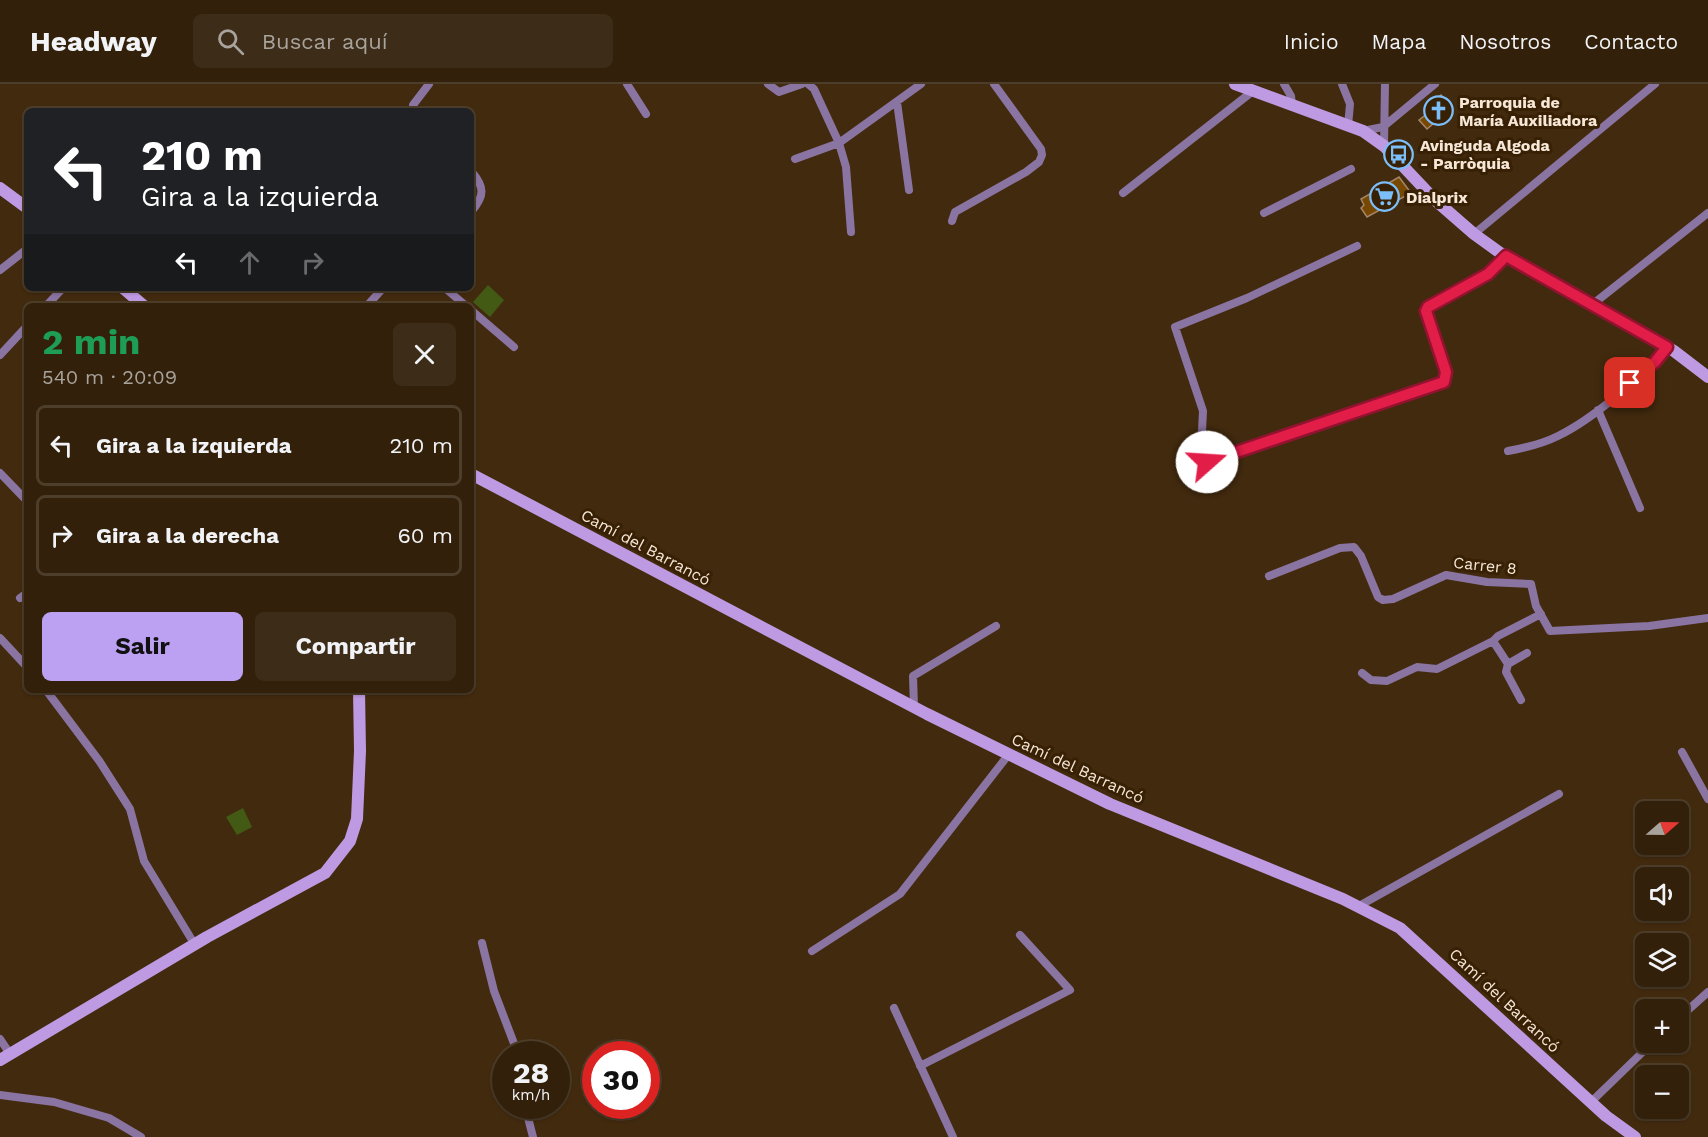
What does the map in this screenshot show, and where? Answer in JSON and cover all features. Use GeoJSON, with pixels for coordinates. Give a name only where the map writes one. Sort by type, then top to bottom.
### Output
{"type":"FeatureCollection","features":[{"type":"Feature","properties":{"kind":"street"},"geometry":{"type":"LineString","coordinates":[[414,108],[413,105],[429,84]]}},
{"type":"Feature","properties":{"kind":"street"},"geometry":{"type":"LineString","coordinates":[[627,84],[646,114]]}},
{"type":"Feature","properties":{"kind":"street"},"geometry":{"type":"LineString","coordinates":[[768,84],[779,92],[802,84]]}},
{"type":"Feature","properties":{"kind":"street"},"geometry":{"type":"LineString","coordinates":[[808,84],[814,89],[846,167],[850,232]]}},
{"type":"Feature","properties":{"kind":"street"},"geometry":{"type":"LineString","coordinates":[[795,159],[838,143],[921,84]]}},
{"type":"Feature","properties":{"kind":"street"},"geometry":{"type":"LineString","coordinates":[[952,221],[955,212],[1026,172],[1039,162],[1042,155],[1041,149],[994,84]]}},
{"type":"Feature","properties":{"kind":"street"},"geometry":{"type":"LineString","coordinates":[[1235,84],[1363,131],[1384,146],[1435,200],[1474,234],[1506,256],[1667,347],[1708,377]]}},
{"type":"Feature","properties":{"kind":"street"},"geometry":{"type":"LineString","coordinates":[[1284,84],[1291,96],[1292,105]]}},
{"type":"Feature","properties":{"kind":"street"},"geometry":{"type":"LineString","coordinates":[[1342,84],[1350,104],[1348,126]]}},
{"type":"Feature","properties":{"kind":"street"},"geometry":{"type":"LineString","coordinates":[[1384,146],[1385,84]]}},
{"type":"Feature","properties":{"kind":"street"},"geometry":{"type":"LineString","coordinates":[[1363,131],[1383,127],[1435,84]]}},
{"type":"Feature","properties":{"kind":"street"},"geometry":{"type":"LineString","coordinates":[[1474,234],[1655,84]]}},
{"type":"Feature","properties":{"kind":"street"},"geometry":{"type":"LineString","coordinates":[[1123,193],[1253,91]]}},
{"type":"Feature","properties":{"kind":"street"},"geometry":{"type":"LineString","coordinates":[[897,102],[909,190]]}},
{"type":"Feature","properties":{"kind":"street"},"geometry":{"type":"LineString","coordinates":[[1264,213],[1351,169]]}},
{"type":"Feature","properties":{"kind":"street"},"geometry":{"type":"LineString","coordinates":[[474,175],[480,182],[483,193],[480,202],[474,209]]}},
{"type":"Feature","properties":{"kind":"street"},"geometry":{"type":"LineString","coordinates":[[0,188],[24,206]]}},
{"type":"Feature","properties":{"kind":"street"},"geometry":{"type":"LineString","coordinates":[[1593,304],[1708,213]]}},
{"type":"Feature","properties":{"kind":"street"},"geometry":{"type":"LineString","coordinates":[[1211,489],[1202,431],[1203,411],[1175,327],[1247,298],[1357,246]]}},
{"type":"Feature","properties":{"kind":"street"},"geometry":{"type":"LineString","coordinates":[[0,270],[24,251]]}},
{"type":"Feature","properties":{"kind":"street"},"geometry":{"type":"LineString","coordinates":[[1207,462],[1444,382],[1446,372],[1426,311],[1428,307],[1488,274],[1506,256]]}},
{"type":"Feature","properties":{"kind":"street"},"geometry":{"type":"LineString","coordinates":[[49,303],[60,291]]}},
{"type":"Feature","properties":{"kind":"street"},"geometry":{"type":"LineString","coordinates":[[126,291],[140,303]]}},
{"type":"Feature","properties":{"kind":"street"},"geometry":{"type":"LineString","coordinates":[[137,291],[150,303]]}},
{"type":"Feature","properties":{"kind":"street"},"geometry":{"type":"LineString","coordinates":[[370,303],[380,291]]}},
{"type":"Feature","properties":{"kind":"street"},"geometry":{"type":"LineString","coordinates":[[448,291],[462,303]]}},
{"type":"Feature","properties":{"kind":"street"},"geometry":{"type":"LineString","coordinates":[[474,313],[514,347]]}},
{"type":"Feature","properties":{"kind":"street"},"geometry":{"type":"LineString","coordinates":[[0,355],[24,329]]}},
{"type":"Feature","properties":{"kind":"street"},"geometry":{"type":"LineString","coordinates":[[1508,451],[1532,446],[1558,436],[1598,410],[1655,362],[1667,347]]}},
{"type":"Feature","properties":{"kind":"street"},"geometry":{"type":"LineString","coordinates":[[1598,410],[1640,508]]}},
{"type":"Feature","properties":{"kind":"street"},"geometry":{"type":"LineString","coordinates":[[0,473],[24,498]]}},
{"type":"Feature","properties":{"kind":"street","name":"Camí del Barrancó"},"geometry":{"type":"LineString","coordinates":[[474,476],[914,707],[1110,804],[1359,906],[1400,928],[1423,946],[1606,1116],[1635,1137]]}},
{"type":"Feature","properties":{"kind":"street","name":"Carrer 8"},"geometry":{"type":"LineString","coordinates":[[1269,576],[1340,548],[1354,547],[1361,556],[1378,597],[1383,600],[1393,599],[1446,575],[1486,582],[1531,585],[1541,614]]}},
{"type":"Feature","properties":{"kind":"street"},"geometry":{"type":"LineString","coordinates":[[1362,673],[1371,680],[1388,681],[1417,667],[1437,669],[1541,614],[1550,631],[1649,626],[1708,618]]}},
{"type":"Feature","properties":{"kind":"street"},"geometry":{"type":"LineString","coordinates":[[914,707],[913,676],[996,626]]}},
{"type":"Feature","properties":{"kind":"street"},"geometry":{"type":"LineString","coordinates":[[0,638],[24,664]]}},
{"type":"Feature","properties":{"kind":"street"},"geometry":{"type":"LineString","coordinates":[[1493,641],[1508,664]]}},
{"type":"Feature","properties":{"kind":"street"},"geometry":{"type":"LineString","coordinates":[[1521,700],[1506,672],[1508,664],[1527,653]]}},
{"type":"Feature","properties":{"kind":"street"},"geometry":{"type":"LineString","coordinates":[[48,693],[100,762],[130,809],[144,861],[195,945]]}},
{"type":"Feature","properties":{"kind":"street"},"geometry":{"type":"LineString","coordinates":[[0,1039],[5,1057],[195,945],[324,873],[350,842],[357,819],[360,751],[358,693]]}},
{"type":"Feature","properties":{"kind":"street"},"geometry":{"type":"LineString","coordinates":[[1682,752],[1708,799]]}},
{"type":"Feature","properties":{"kind":"street"},"geometry":{"type":"LineString","coordinates":[[812,951],[900,894],[1009,754]]}},
{"type":"Feature","properties":{"kind":"street"},"geometry":{"type":"LineString","coordinates":[[1359,906],[1558,794]]}},
{"type":"Feature","properties":{"kind":"street"},"geometry":{"type":"LineString","coordinates":[[920,1066],[1070,990],[1020,935]]}},
{"type":"Feature","properties":{"kind":"street"},"geometry":{"type":"LineString","coordinates":[[482,943],[494,991],[513,1041]]}},
{"type":"Feature","properties":{"kind":"street"},"geometry":{"type":"LineString","coordinates":[[1689,1009],[1708,992]]}},
{"type":"Feature","properties":{"kind":"street"},"geometry":{"type":"LineString","coordinates":[[894,1008],[953,1137]]}},
{"type":"Feature","properties":{"kind":"street"},"geometry":{"type":"LineString","coordinates":[[1591,1102],[1642,1053]]}},
{"type":"Feature","properties":{"kind":"street"},"geometry":{"type":"LineString","coordinates":[[0,1095],[54,1102],[109,1118],[141,1137]]}},
{"type":"Feature","properties":{"kind":"street"},"geometry":{"type":"LineString","coordinates":[[528,1119],[533,1137]]}},
{"type":"Feature","properties":{"kind":"shaded area"},"geometry":{"type":"Polygon","coordinates":[[[488,285],[504,300],[490,317],[473,302],[488,285]]]}},
{"type":"Feature","properties":{"kind":"shaded area"},"geometry":{"type":"Polygon","coordinates":[[[243,808],[252,827],[237,835],[226,817],[243,808]]]}},
{"type":"Feature","properties":{"kind":"building","name":"Parroquia de María Auxiliadora"},"geometry":{"type":"Polygon","coordinates":[[[1441,95],[1452,108],[1427,129],[1419,120],[1428,113],[1425,109],[1441,95]]]}},
{"type":"Feature","properties":{"kind":"building","name":"Dialprix"},"geometry":{"type":"Polygon","coordinates":[[[1399,177],[1411,193],[1367,217],[1361,208],[1364,205],[1361,199],[1399,177]]]}},
{"type":"Feature","properties":{"kind":"place","name":"Parroquia de María Auxiliadora"},"geometry":{"type":"Point","coordinates":[1438,111]}},
{"type":"Feature","properties":{"kind":"place","name":"Avinguda Algoda - Parròquia"},"geometry":{"type":"Point","coordinates":[1399,154]}},
{"type":"Feature","properties":{"kind":"place","name":"Dialprix"},"geometry":{"type":"Point","coordinates":[1385,197]}},
{"type":"Feature","properties":{"kind":"route"},"geometry":{"type":"LineString","coordinates":[[1207,462],[1440,385],[1446,378],[1446,372],[1426,316],[1428,307],[1488,274],[1502,263],[1506,256],[1563,286],[1667,347],[1655,362],[1630,383]]}}]}
